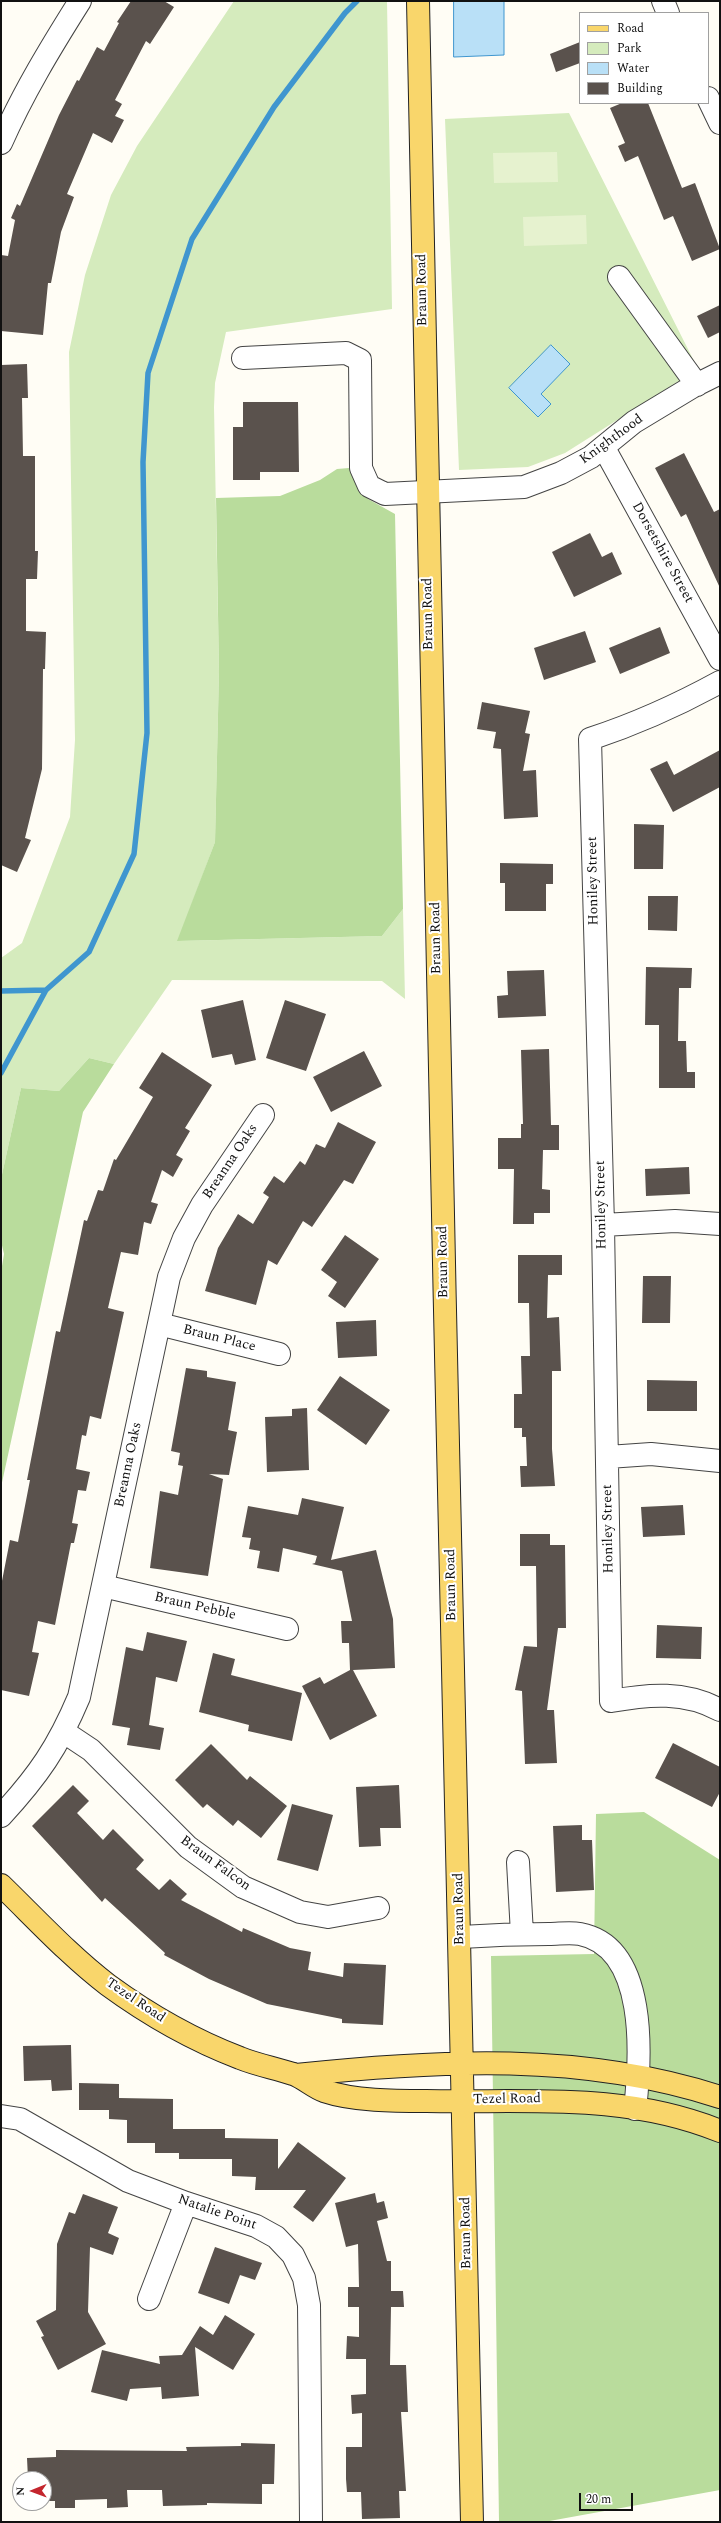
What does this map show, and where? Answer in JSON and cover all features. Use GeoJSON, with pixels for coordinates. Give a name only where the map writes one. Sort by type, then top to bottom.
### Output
{"type":"FeatureCollection","features":[{"type":"Feature","properties":{"kind":"main road","name":"Braun Road"},"geometry":{"type":"LineString","coordinates":[[418,1],[426,491],[464,2062],[472,2522]]}},
{"type":"Feature","properties":{"kind":"main road","name":"Tezel Road"},"geometry":{"type":"LineString","coordinates":[[1,1885],[108,1984],[152,2014],[194,2038],[235,2056],[296,2075],[324,2091],[370,2098],[553,2100],[635,2109],[666,2115],[720,2131]]}},
{"type":"Feature","properties":{"kind":"main road","name":"Tezel Road"},"geometry":{"type":"LineString","coordinates":[[296,2075],[374,2067],[464,2062],[561,2064],[639,2074],[685,2085],[720,2097]]}},
{"type":"Feature","properties":{"kind":"street"},"geometry":{"type":"LineString","coordinates":[[1,143],[14,113],[47,53],[80,1]]}},
{"type":"Feature","properties":{"kind":"street"},"geometry":{"type":"LineString","coordinates":[[663,1],[668,12]]}},
{"type":"Feature","properties":{"kind":"street"},"geometry":{"type":"LineString","coordinates":[[709,100],[720,123]]}},
{"type":"Feature","properties":{"kind":"street"},"geometry":{"type":"LineString","coordinates":[[618,277],[697,385]]}},
{"type":"Feature","properties":{"kind":"street","name":"Knighthood"},"geometry":{"type":"LineString","coordinates":[[243,358],[346,354],[360,360],[361,468],[369,486],[385,494],[426,491],[500,490],[524,487],[561,473],[591,457],[604,448],[634,422],[697,385],[720,374]]}},
{"type":"Feature","properties":{"kind":"street","name":"Dorsetshire Street"},"geometry":{"type":"LineString","coordinates":[[604,448],[720,659]]}},
{"type":"Feature","properties":{"kind":"street","name":"Honiley Street"},"geometry":{"type":"LineString","coordinates":[[720,682],[674,707],[633,726],[590,739],[603,1225],[611,1701],[649,1694],[665,1694],[699,1701],[720,1710]]}},
{"type":"Feature","properties":{"kind":"street","name":"Breanna Oaks"},"geometry":{"type":"LineString","coordinates":[[1,1816],[32,1782],[64,1732],[79,1697],[169,1277],[184,1238],[202,1205],[263,1115]]}},
{"type":"Feature","properties":{"kind":"street"},"geometry":{"type":"LineString","coordinates":[[603,1225],[675,1222],[720,1224]]}},
{"type":"Feature","properties":{"kind":"street","name":"Braun Place"},"geometry":{"type":"LineString","coordinates":[[159,1324],[279,1354]]}},
{"type":"Feature","properties":{"kind":"street"},"geometry":{"type":"LineString","coordinates":[[608,1456],[651,1454],[693,1456],[720,1461]]}},
{"type":"Feature","properties":{"kind":"street","name":"Braun Pebble"},"geometry":{"type":"LineString","coordinates":[[103,1586],[287,1629]]}},
{"type":"Feature","properties":{"kind":"street","name":"Braun Falcon"},"geometry":{"type":"LineString","coordinates":[[64,1732],[91,1750],[188,1847],[243,1887],[300,1912],[328,1917],[378,1908]]}},
{"type":"Feature","properties":{"kind":"street"},"geometry":{"type":"LineString","coordinates":[[518,1862],[522,1934]]}},
{"type":"Feature","properties":{"kind":"street"},"geometry":{"type":"LineString","coordinates":[[460,1937],[579,1933],[598,1940],[615,1953],[630,1987],[637,2022],[639,2074],[635,2109]]}},
{"type":"Feature","properties":{"kind":"street","name":"Natalie Point"},"geometry":{"type":"LineString","coordinates":[[1,2116],[20,2119],[128,2181],[186,2203],[256,2226],[276,2237],[293,2254],[304,2278],[309,2305],[312,2522]]}},
{"type":"Feature","properties":{"kind":"street"},"geometry":{"type":"LineString","coordinates":[[149,2299],[186,2203]]}},
{"type":"Feature","properties":{"kind":"green space"},"geometry":{"type":"Polygon","coordinates":[[[234,1],[387,1],[392,309],[226,332],[215,383],[214,407],[219,672],[215,842],[178,941],[382,936],[403,909],[405,999],[382,981],[172,980],[114,1064],[89,1058],[59,1091],[21,1088],[1,1179],[1,958],[22,943],[70,817],[75,740],[69,352],[85,275],[111,195],[137,146],[234,1]]]}},
{"type":"Feature","properties":{"kind":"green space"},"geometry":{"type":"Polygon","coordinates":[[[569,113],[698,369],[565,453],[528,467],[459,470],[445,119],[569,113]]]}},
{"type":"Feature","properties":{"kind":"green space"},"geometry":{"type":"Polygon","coordinates":[[[557,152],[558,182],[494,183],[493,153],[557,152]]]}},
{"type":"Feature","properties":{"kind":"green space"},"geometry":{"type":"Polygon","coordinates":[[[586,215],[587,244],[524,246],[523,217],[586,215]]]}},
{"type":"Feature","properties":{"kind":"green space"},"geometry":{"type":"Polygon","coordinates":[[[349,468],[368,499],[395,514],[403,909],[382,936],[177,941],[215,842],[219,672],[216,498],[280,496],[320,480],[337,469],[349,468]]]}},
{"type":"Feature","properties":{"kind":"green space"},"geometry":{"type":"Polygon","coordinates":[[[89,1058],[114,1064],[83,1112],[1,1487],[1,1272],[4,1254],[1,1241],[1,1179],[21,1088],[59,1091],[89,1058]]]}},
{"type":"Feature","properties":{"kind":"green space"},"geometry":{"type":"Polygon","coordinates":[[[644,1812],[720,1860],[720,2490],[544,2522],[499,2522],[491,1956],[594,1954],[596,1814],[644,1812]]]}},
{"type":"Feature","properties":{"kind":"water"},"geometry":{"type":"Polygon","coordinates":[[[454,1],[504,1],[504,55],[454,57],[454,1]]]}},
{"type":"Feature","properties":{"kind":"water"},"geometry":{"type":"Polygon","coordinates":[[[551,345],[570,364],[541,394],[551,404],[538,417],[509,388],[551,345]]]}},
{"type":"Feature","properties":{"kind":"building"},"geometry":{"type":"Polygon","coordinates":[[[131,1],[164,1],[174,7],[150,44],[146,41],[115,100],[122,104],[115,116],[124,120],[112,143],[93,133],[67,194],[74,197],[61,232],[51,283],[48,283],[43,335],[1,331],[1,255],[8,256],[15,220],[11,218],[17,204],[20,206],[59,115],[77,80],[79,81],[97,47],[104,51],[119,23],[117,22],[131,1]]]}},
{"type":"Feature","properties":{"kind":"building"},"geometry":{"type":"Polygon","coordinates":[[[579,42],[579,63],[556,72],[550,54],[579,42]]]}},
{"type":"Feature","properties":{"kind":"building"},"geometry":{"type":"Polygon","coordinates":[[[620,104],[648,104],[682,188],[695,183],[720,249],[692,261],[673,216],[664,220],[638,156],[625,162],[618,146],[625,143],[610,108],[620,104]]]}},
{"type":"Feature","properties":{"kind":"building"},"geometry":{"type":"Polygon","coordinates":[[[720,305],[720,332],[708,338],[697,316],[720,305]]]}},
{"type":"Feature","properties":{"kind":"building"},"geometry":{"type":"Polygon","coordinates":[[[27,364],[28,398],[22,398],[23,456],[35,456],[35,551],[38,551],[37,579],[26,579],[26,631],[46,632],[45,669],[43,669],[42,769],[25,838],[31,840],[17,872],[1,865],[1,365],[27,364]]]}},
{"type":"Feature","properties":{"kind":"building"},"geometry":{"type":"Polygon","coordinates":[[[243,402],[298,402],[299,472],[260,472],[260,480],[233,480],[233,427],[243,427],[243,402]]]}},
{"type":"Feature","properties":{"kind":"building"},"geometry":{"type":"Polygon","coordinates":[[[684,453],[714,512],[720,509],[720,588],[686,514],[681,517],[655,468],[684,453]]]}},
{"type":"Feature","properties":{"kind":"building"},"geometry":{"type":"Polygon","coordinates":[[[590,533],[602,557],[612,552],[622,574],[574,597],[552,552],[590,533]]]}},
{"type":"Feature","properties":{"kind":"building"},"geometry":{"type":"Polygon","coordinates":[[[660,627],[670,653],[620,674],[609,648],[660,627]]]}},
{"type":"Feature","properties":{"kind":"building"},"geometry":{"type":"Polygon","coordinates":[[[585,631],[596,662],[544,680],[534,648],[585,631]]]}},
{"type":"Feature","properties":{"kind":"building"},"geometry":{"type":"Polygon","coordinates":[[[482,702],[530,711],[525,733],[530,734],[523,771],[536,770],[538,817],[504,819],[501,749],[493,748],[496,732],[477,729],[482,702]]]}},
{"type":"Feature","properties":{"kind":"building"},"geometry":{"type":"Polygon","coordinates":[[[720,750],[720,787],[673,812],[650,769],[667,761],[674,775],[720,750]]]}},
{"type":"Feature","properties":{"kind":"building"},"geometry":{"type":"Polygon","coordinates":[[[634,824],[664,825],[663,869],[634,869],[634,824]]]}},
{"type":"Feature","properties":{"kind":"building"},"geometry":{"type":"Polygon","coordinates":[[[500,863],[553,864],[553,884],[546,884],[546,911],[505,911],[505,883],[500,883],[500,863]]]}},
{"type":"Feature","properties":{"kind":"building"},"geometry":{"type":"Polygon","coordinates":[[[648,896],[678,896],[677,931],[648,930],[648,896]]]}},
{"type":"Feature","properties":{"kind":"building"},"geometry":{"type":"Polygon","coordinates":[[[646,967],[692,968],[691,988],[679,988],[678,1041],[686,1041],[687,1072],[695,1072],[695,1088],[659,1088],[659,1025],[645,1025],[646,967]]]}},
{"type":"Feature","properties":{"kind":"building"},"geometry":{"type":"Polygon","coordinates":[[[544,970],[546,1016],[498,1018],[497,996],[508,995],[507,971],[544,970]]]}},
{"type":"Feature","properties":{"kind":"building"},"geometry":{"type":"Polygon","coordinates":[[[243,1000],[256,1060],[235,1065],[232,1054],[212,1058],[201,1010],[243,1000]]]}},
{"type":"Feature","properties":{"kind":"building"},"geometry":{"type":"Polygon","coordinates":[[[285,1000],[326,1014],[306,1071],[266,1058],[285,1000]]]}},
{"type":"Feature","properties":{"kind":"building"},"geometry":{"type":"Polygon","coordinates":[[[549,1049],[551,1125],[559,1125],[559,1150],[543,1150],[542,1189],[550,1190],[550,1213],[534,1213],[534,1224],[513,1224],[514,1169],[498,1169],[498,1138],[521,1138],[521,1124],[523,1124],[521,1050],[549,1049]]]}},
{"type":"Feature","properties":{"kind":"building"},"geometry":{"type":"Polygon","coordinates":[[[364,1051],[382,1086],[331,1112],[313,1077],[364,1051]]]}},
{"type":"Feature","properties":{"kind":"building"},"geometry":{"type":"Polygon","coordinates":[[[162,1052],[212,1085],[185,1128],[190,1131],[176,1155],[183,1159],[173,1177],[162,1170],[151,1202],[158,1204],[151,1224],[144,1222],[138,1255],[121,1252],[108,1308],[124,1312],[101,1419],[90,1416],[86,1436],[82,1435],[76,1469],[90,1472],[86,1491],[78,1490],[72,1523],[78,1524],[74,1543],[71,1543],[55,1625],[38,1621],[32,1652],[39,1653],[29,1696],[1,1690],[1,1586],[10,1540],[18,1542],[30,1480],[27,1480],[56,1331],[60,1332],[84,1220],[87,1221],[98,1190],[103,1191],[114,1159],[116,1160],[153,1097],[139,1088],[162,1052]]]}},
{"type":"Feature","properties":{"kind":"building"},"geometry":{"type":"Polygon","coordinates":[[[338,1122],[376,1142],[353,1184],[344,1180],[312,1227],[303,1221],[277,1265],[268,1260],[256,1305],[205,1291],[218,1248],[238,1214],[253,1224],[269,1197],[263,1193],[274,1176],[284,1183],[300,1161],[305,1165],[316,1144],[325,1148],[338,1122]]]}},
{"type":"Feature","properties":{"kind":"building"},"geometry":{"type":"Polygon","coordinates":[[[689,1167],[690,1194],[646,1196],[645,1169],[689,1167]]]}},
{"type":"Feature","properties":{"kind":"building"},"geometry":{"type":"Polygon","coordinates":[[[345,1235],[379,1259],[345,1308],[328,1296],[337,1282],[321,1270],[345,1235]]]}},
{"type":"Feature","properties":{"kind":"building"},"geometry":{"type":"Polygon","coordinates":[[[518,1255],[562,1255],[562,1275],[548,1275],[547,1318],[559,1317],[561,1371],[552,1371],[552,1449],[555,1486],[521,1487],[520,1466],[527,1466],[526,1437],[522,1437],[522,1428],[514,1428],[514,1394],[522,1394],[521,1356],[530,1356],[529,1303],[518,1303],[518,1255]]]}},
{"type":"Feature","properties":{"kind":"building"},"geometry":{"type":"Polygon","coordinates":[[[643,1276],[671,1276],[670,1323],[642,1323],[643,1276]]]}},
{"type":"Feature","properties":{"kind":"building"},"geometry":{"type":"Polygon","coordinates":[[[376,1320],[377,1356],[338,1358],[336,1322],[376,1320]]]}},
{"type":"Feature","properties":{"kind":"building"},"geometry":{"type":"Polygon","coordinates":[[[186,1368],[207,1371],[207,1377],[236,1382],[228,1430],[237,1432],[229,1475],[209,1474],[223,1479],[208,1576],[150,1568],[160,1491],[178,1495],[183,1466],[178,1465],[180,1453],[171,1451],[186,1368]]]}},
{"type":"Feature","properties":{"kind":"building"},"geometry":{"type":"Polygon","coordinates":[[[340,1376],[390,1410],[366,1445],[317,1410],[340,1376]]]}},
{"type":"Feature","properties":{"kind":"building"},"geometry":{"type":"Polygon","coordinates":[[[647,1380],[697,1381],[697,1411],[647,1411],[647,1380]]]}},
{"type":"Feature","properties":{"kind":"building"},"geometry":{"type":"Polygon","coordinates":[[[307,1408],[309,1470],[267,1472],[265,1417],[292,1416],[292,1409],[307,1408]]]}},
{"type":"Feature","properties":{"kind":"building"},"geometry":{"type":"Polygon","coordinates":[[[302,1498],[344,1507],[331,1560],[376,1550],[393,1619],[395,1668],[353,1670],[377,1716],[330,1740],[302,1686],[320,1677],[324,1684],[350,1670],[349,1643],[342,1643],[341,1621],[352,1621],[342,1571],[312,1564],[315,1563],[317,1556],[283,1548],[279,1572],[257,1568],[260,1551],[249,1549],[251,1538],[242,1537],[248,1506],[298,1515],[302,1498]]]}},
{"type":"Feature","properties":{"kind":"building"},"geometry":{"type":"Polygon","coordinates":[[[683,1505],[685,1535],[643,1537],[641,1507],[683,1505]]]}},
{"type":"Feature","properties":{"kind":"building"},"geometry":{"type":"Polygon","coordinates":[[[520,1534],[550,1534],[550,1545],[565,1545],[566,1628],[558,1628],[547,1710],[554,1710],[557,1763],[525,1764],[522,1691],[515,1690],[524,1646],[537,1647],[536,1566],[520,1566],[520,1534]]]}},
{"type":"Feature","properties":{"kind":"building"},"geometry":{"type":"Polygon","coordinates":[[[657,1625],[702,1627],[701,1659],[656,1658],[657,1625]]]}},
{"type":"Feature","properties":{"kind":"building"},"geometry":{"type":"Polygon","coordinates":[[[147,1632],[187,1641],[177,1682],[156,1677],[149,1725],[164,1728],[160,1750],[127,1745],[130,1728],[112,1725],[126,1647],[143,1651],[147,1632]]]}},
{"type":"Feature","properties":{"kind":"building"},"geometry":{"type":"Polygon","coordinates":[[[213,1653],[235,1659],[231,1675],[302,1693],[292,1741],[248,1731],[249,1725],[199,1712],[213,1653]]]}},
{"type":"Feature","properties":{"kind":"building"},"geometry":{"type":"Polygon","coordinates":[[[673,1743],[720,1767],[720,1792],[712,1807],[655,1778],[673,1743]]]}},
{"type":"Feature","properties":{"kind":"building"},"geometry":{"type":"Polygon","coordinates":[[[211,1744],[247,1780],[250,1776],[287,1806],[261,1838],[238,1820],[233,1826],[207,1804],[203,1808],[175,1780],[211,1744]]]}},
{"type":"Feature","properties":{"kind":"building"},"geometry":{"type":"Polygon","coordinates":[[[73,1785],[89,1801],[77,1813],[103,1840],[113,1829],[144,1860],[136,1869],[159,1890],[170,1879],[187,1894],[181,1900],[242,1932],[243,1928],[290,1948],[311,1952],[308,1970],[343,1977],[344,1963],[386,1965],[383,2025],[342,2023],[342,2019],[267,2004],[209,1979],[164,1955],[165,1953],[105,1898],[102,1902],[32,1826],[73,1785]]]}},
{"type":"Feature","properties":{"kind":"building"},"geometry":{"type":"Polygon","coordinates":[[[399,1785],[401,1828],[380,1828],[381,1846],[359,1847],[356,1787],[399,1785]]]}},
{"type":"Feature","properties":{"kind":"building"},"geometry":{"type":"Polygon","coordinates":[[[292,1804],[333,1815],[318,1871],[277,1860],[292,1804]]]}},
{"type":"Feature","properties":{"kind":"building"},"geometry":{"type":"Polygon","coordinates":[[[582,1825],[582,1840],[592,1840],[594,1890],[556,1892],[553,1826],[582,1825]]]}},
{"type":"Feature","properties":{"kind":"building"},"geometry":{"type":"Polygon","coordinates":[[[71,2045],[72,2090],[52,2091],[51,2080],[24,2081],[23,2046],[71,2045]]]}},
{"type":"Feature","properties":{"kind":"building"},"geometry":{"type":"Polygon","coordinates":[[[79,2083],[119,2084],[119,2098],[173,2099],[173,2129],[225,2129],[225,2138],[278,2139],[278,2169],[298,2142],[346,2178],[313,2222],[293,2207],[306,2190],[255,2190],[256,2177],[232,2176],[232,2159],[179,2159],[179,2153],[155,2153],[155,2143],[127,2143],[127,2120],[109,2119],[109,2110],[79,2110],[79,2083]]]}},
{"type":"Feature","properties":{"kind":"building"},"geometry":{"type":"Polygon","coordinates":[[[375,2193],[377,2203],[384,2201],[388,2218],[377,2221],[387,2261],[391,2261],[391,2291],[403,2291],[404,2307],[391,2307],[390,2365],[406,2365],[408,2412],[401,2412],[406,2491],[399,2491],[400,2518],[362,2519],[361,2492],[347,2492],[346,2479],[346,2447],[362,2447],[362,2413],[352,2414],[351,2395],[366,2394],[366,2359],[346,2359],[347,2336],[359,2337],[359,2307],[348,2307],[348,2287],[359,2287],[358,2244],[346,2247],[335,2203],[375,2193]]]}},
{"type":"Feature","properties":{"kind":"building"},"geometry":{"type":"Polygon","coordinates":[[[83,2194],[118,2207],[108,2233],[119,2238],[113,2255],[90,2247],[88,2312],[106,2344],[58,2370],[41,2337],[44,2336],[36,2321],[56,2310],[57,2244],[69,2212],[75,2214],[83,2194]]]}},
{"type":"Feature","properties":{"kind":"building"},"geometry":{"type":"Polygon","coordinates":[[[215,2247],[262,2263],[255,2280],[240,2275],[229,2304],[198,2293],[215,2247]]]}},
{"type":"Feature","properties":{"kind":"building"},"geometry":{"type":"Polygon","coordinates":[[[225,2315],[255,2334],[233,2370],[195,2347],[199,2396],[162,2399],[161,2387],[130,2389],[127,2401],[91,2392],[102,2350],[160,2364],[159,2356],[182,2355],[200,2326],[213,2335],[225,2315]]]}},
{"type":"Feature","properties":{"kind":"building"},"geometry":{"type":"Polygon","coordinates":[[[241,2443],[275,2444],[274,2484],[262,2484],[262,2504],[207,2503],[207,2505],[163,2506],[162,2490],[127,2490],[128,2507],[107,2508],[107,2499],[75,2500],[75,2508],[55,2508],[55,2501],[52,2501],[52,2471],[28,2471],[27,2458],[56,2457],[56,2450],[187,2451],[186,2447],[241,2446],[241,2443]]]}},
{"type":"Feature","properties":{"kind":"waterway"},"geometry":{"type":"LineString","coordinates":[[1,1073],[46,990],[89,952],[134,854],[147,733],[143,462],[148,373],[192,239],[274,107],[345,13],[357,1]]}},
{"type":"Feature","properties":{"kind":"waterway"},"geometry":{"type":"LineString","coordinates":[[1,991],[46,990]]}}]}
